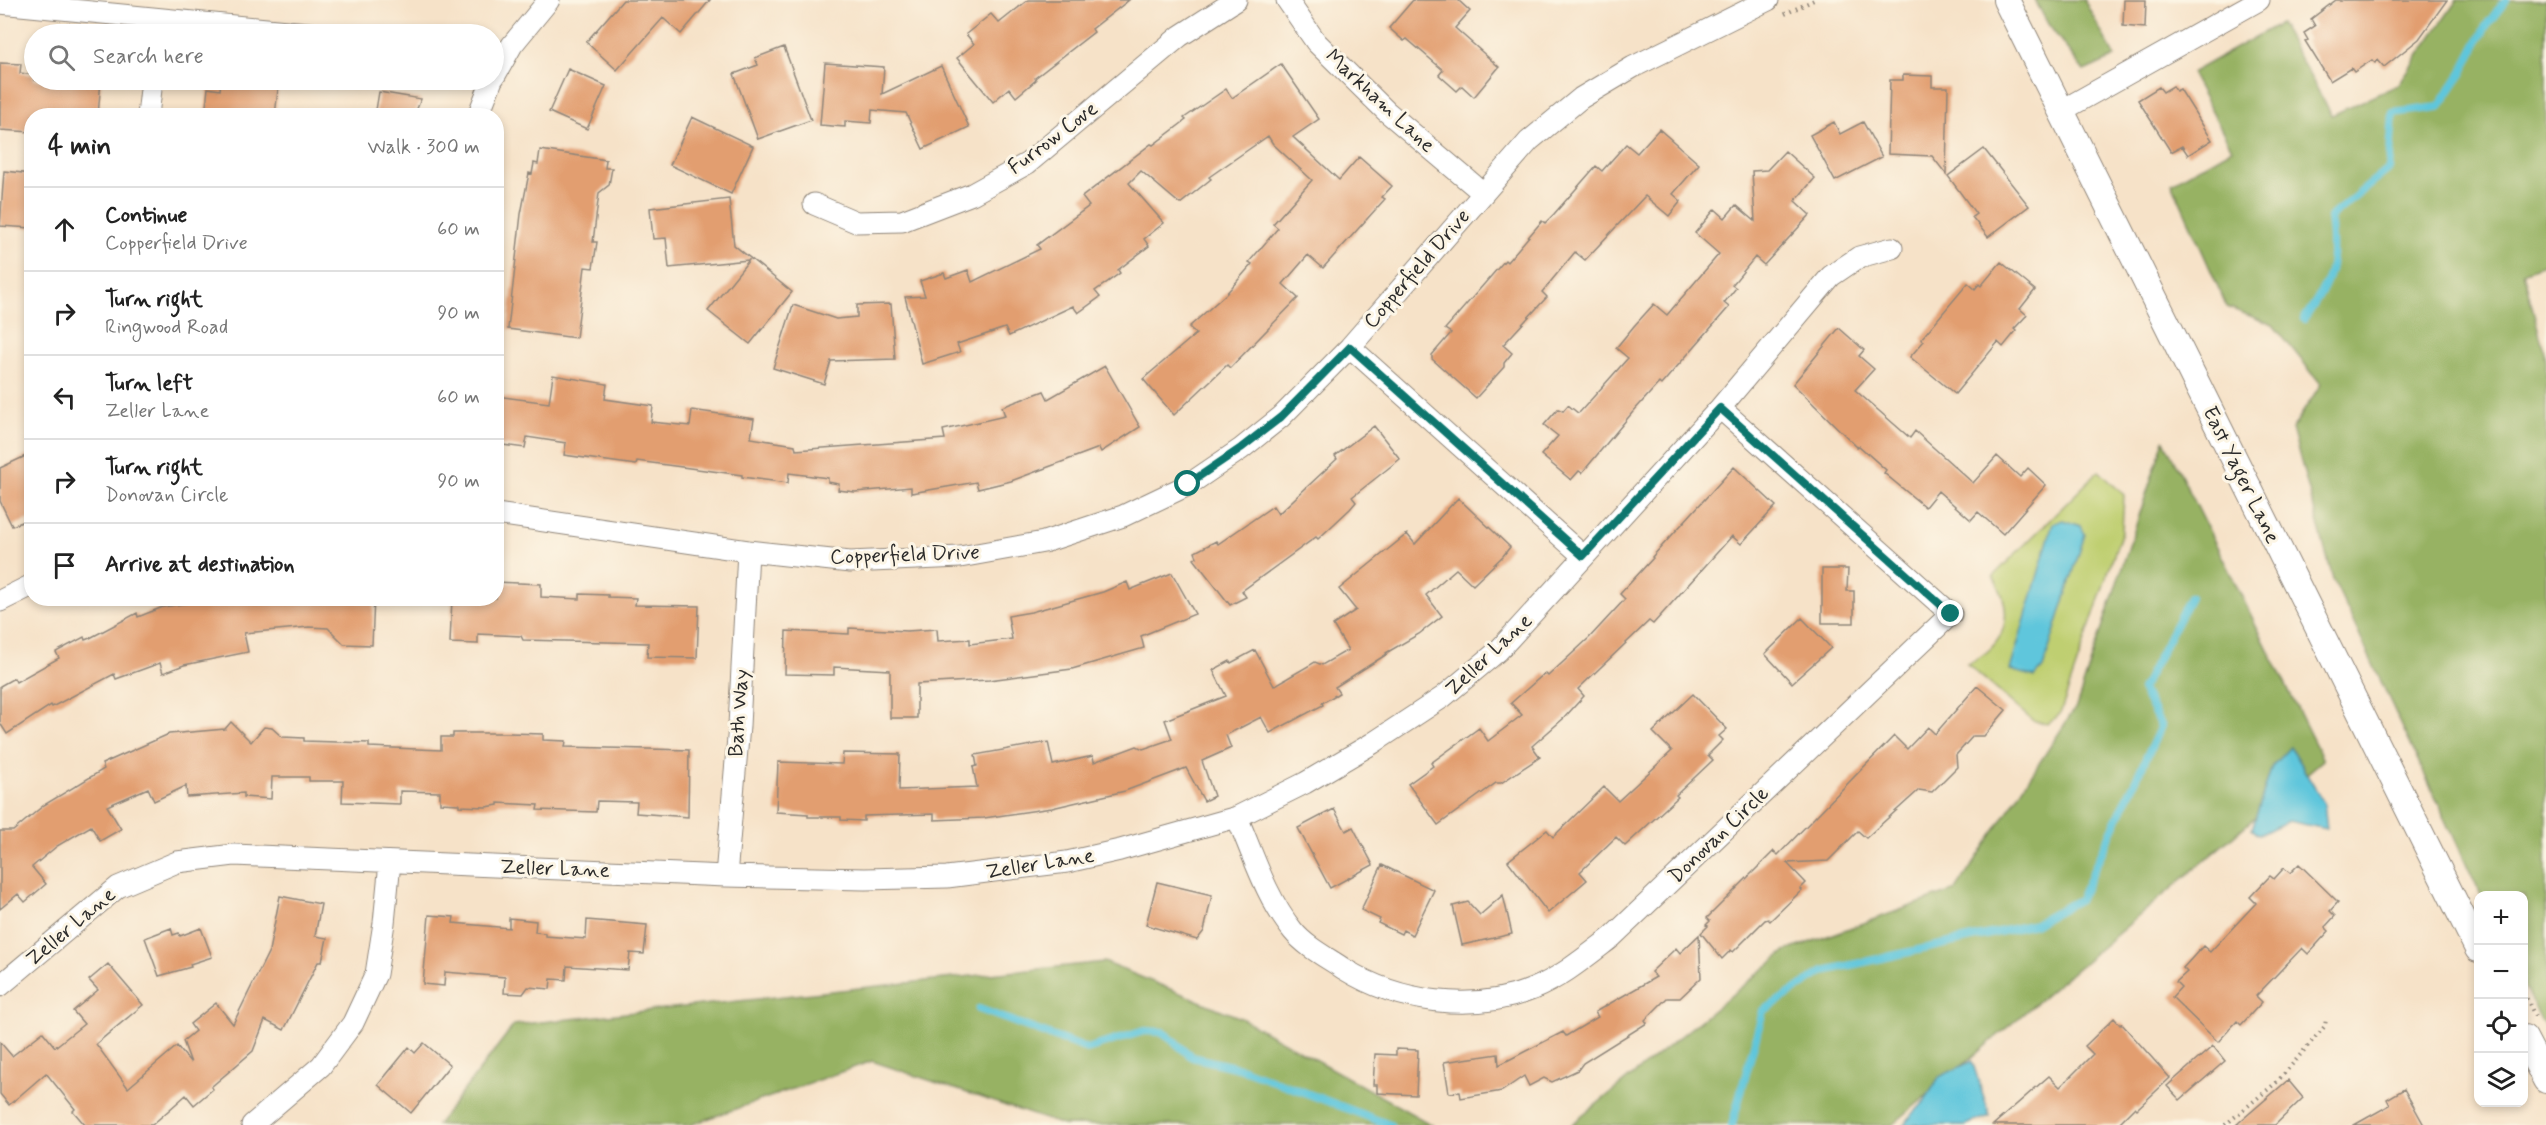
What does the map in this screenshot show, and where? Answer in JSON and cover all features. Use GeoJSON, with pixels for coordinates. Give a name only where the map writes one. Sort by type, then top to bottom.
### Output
{"type":"FeatureCollection","features":[{"type":"Feature","properties":{"kind":"street"},"geometry":{"type":"LineString","coordinates":[[504,58],[549,0]]}},
{"type":"Feature","properties":{"kind":"street","name":"Furrow Cove"},"geometry":{"type":"LineString","coordinates":[[814,204],[855,222],[902,221],[972,194],[1028,163],[1180,36],[1236,0]]}},
{"type":"Feature","properties":{"kind":"street","name":"Markham Lane"},"geometry":{"type":"LineString","coordinates":[[1287,0],[1316,42],[1386,111],[1483,193]]}},
{"type":"Feature","properties":{"kind":"street","name":"Copperfield Drive"},"geometry":{"type":"LineString","coordinates":[[504,515],[748,551],[850,562],[960,557],[1044,542],[1123,516],[1188,484],[1281,417],[1350,347],[1529,141],[1581,98],[1633,67],[1768,0]]}},
{"type":"Feature","properties":{"kind":"street","name":"East Yager Lane"},"geometry":{"type":"LineString","coordinates":[[2006,0],[2476,945]]}},
{"type":"Feature","properties":{"kind":"street"},"geometry":{"type":"LineString","coordinates":[[2061,111],[2259,0]]}},
{"type":"Feature","properties":{"kind":"street"},"geometry":{"type":"LineString","coordinates":[[0,3],[144,24]]}},
{"type":"Feature","properties":{"kind":"street"},"geometry":{"type":"LineString","coordinates":[[149,108],[151,90]]}},
{"type":"Feature","properties":{"kind":"street"},"geometry":{"type":"LineString","coordinates":[[481,108],[487,90]]}},
{"type":"Feature","properties":{"kind":"street","name":"Zeller Lane"},"geometry":{"type":"LineString","coordinates":[[0,986],[118,887],[177,862],[234,855],[726,876],[865,879],[947,877],[1067,862],[1120,850],[1237,817],[1305,783],[1373,743],[1443,697],[1498,651],[1720,408],[1831,276],[1859,257],[1892,248]]}},
{"type":"Feature","properties":{"kind":"street"},"geometry":{"type":"LineString","coordinates":[[1350,347],[1583,556]]}},
{"type":"Feature","properties":{"kind":"street","name":"Donovan Circle"},"geometry":{"type":"LineString","coordinates":[[1237,817],[1271,896],[1294,932],[1322,955],[1376,986],[1410,996],[1448,1002],[1486,1001],[1532,989],[1572,968],[1612,937],[1951,614],[1720,408]]}},
{"type":"Feature","properties":{"kind":"street","name":"Bath Way"},"geometry":{"type":"LineString","coordinates":[[726,876],[739,726],[748,551]]}},
{"type":"Feature","properties":{"kind":"street"},"geometry":{"type":"LineString","coordinates":[[0,601],[24,589]]}},
{"type":"Feature","properties":{"kind":"street"},"geometry":{"type":"LineString","coordinates":[[252,1125],[321,1066],[353,1023],[376,974],[390,862]]}},
{"type":"Feature","properties":{"kind":"street"},"geometry":{"type":"LineString","coordinates":[[2528,1047],[2546,1080]]}},
{"type":"Feature","properties":{"kind":"path"},"geometry":{"type":"LineString","coordinates":[[2225,1125],[2277,1082],[2325,1026],[2326,1018]]}},
{"type":"Feature","properties":{"kind":"green space"},"geometry":{"type":"Polygon","coordinates":[[[2035,0],[2084,0],[2115,57],[2084,71],[2048,24],[2035,0]]]}},
{"type":"Feature","properties":{"kind":"green space"},"geometry":{"type":"Polygon","coordinates":[[[2457,0],[2546,0],[2546,263],[2523,272],[2546,359],[2546,1029],[2528,995],[2528,891],[2479,891],[2333,579],[2292,429],[2321,384],[2273,325],[2227,307],[2172,183],[2232,149],[2191,73],[2280,23],[2332,115],[2398,85],[2457,0]]]}},
{"type":"Feature","properties":{"kind":"green space"},"geometry":{"type":"Polygon","coordinates":[[[2164,440],[2323,760],[1892,1125],[1571,1125],[1786,951],[1956,890],[2076,707],[2164,440]]]}},
{"type":"Feature","properties":{"kind":"green space"},"geometry":{"type":"Polygon","coordinates":[[[2099,471],[2124,495],[2122,531],[2060,714],[2047,724],[2032,720],[1967,664],[1981,657],[1991,648],[2004,627],[2004,603],[1993,576],[2099,471]]]}},
{"type":"Feature","properties":{"kind":"green space"},"geometry":{"type":"Polygon","coordinates":[[[1104,962],[1241,1018],[1432,1125],[1063,1125],[872,1061],[690,1125],[437,1125],[514,1025],[1104,962]]]}},
{"type":"Feature","properties":{"kind":"water"},"geometry":{"type":"Polygon","coordinates":[[[2063,520],[2081,526],[2085,534],[2043,668],[2035,677],[2010,670],[2053,523],[2063,520]]]}},
{"type":"Feature","properties":{"kind":"water"},"geometry":{"type":"Polygon","coordinates":[[[2290,747],[2324,803],[2327,829],[2288,821],[2259,835],[2252,829],[2272,766],[2290,747]]]}},
{"type":"Feature","properties":{"kind":"water"},"geometry":{"type":"Polygon","coordinates":[[[1972,1061],[1990,1116],[1965,1125],[1903,1125],[1924,1102],[1939,1077],[1972,1061]]]}},
{"type":"Feature","properties":{"kind":"building"},"geometry":{"type":"Polygon","coordinates":[[[623,0],[710,0],[681,34],[663,18],[617,70],[586,42],[623,0]]]}},
{"type":"Feature","properties":{"kind":"building"},"geometry":{"type":"Polygon","coordinates":[[[1028,0],[1129,0],[1092,29],[1094,32],[1035,78],[1036,80],[1016,97],[1009,88],[993,102],[957,58],[974,44],[966,34],[991,14],[999,23],[1028,0]]]}},
{"type":"Feature","properties":{"kind":"building"},"geometry":{"type":"Polygon","coordinates":[[[1413,0],[1458,0],[1470,11],[1455,28],[1499,67],[1474,97],[1462,86],[1457,91],[1439,75],[1443,70],[1407,39],[1404,41],[1389,28],[1413,0]]]}},
{"type":"Feature","properties":{"kind":"building"},"geometry":{"type":"Polygon","coordinates":[[[2124,0],[2146,0],[2145,28],[2123,26],[2124,0]]]}},
{"type":"Feature","properties":{"kind":"building"},"geometry":{"type":"Polygon","coordinates":[[[2336,0],[2447,0],[2419,39],[2384,67],[2378,60],[2375,63],[2372,60],[2354,72],[2351,68],[2330,81],[2305,41],[2308,40],[2304,33],[2315,26],[2311,19],[2336,0]]]}},
{"type":"Feature","properties":{"kind":"building"},"geometry":{"type":"Polygon","coordinates":[[[784,47],[811,120],[758,139],[734,74],[758,65],[755,58],[784,47]]]}},
{"type":"Feature","properties":{"kind":"building"},"geometry":{"type":"Polygon","coordinates":[[[0,63],[21,64],[20,73],[24,74],[24,90],[100,90],[99,108],[24,108],[24,132],[0,130],[0,63]]]}},
{"type":"Feature","properties":{"kind":"building"},"geometry":{"type":"Polygon","coordinates":[[[825,63],[884,67],[882,94],[941,66],[969,127],[923,149],[906,113],[872,110],[871,123],[845,121],[845,127],[820,125],[825,63]]]}},
{"type":"Feature","properties":{"kind":"building"},"geometry":{"type":"Polygon","coordinates":[[[1281,64],[1319,119],[1293,137],[1339,180],[1359,157],[1392,186],[1382,197],[1385,199],[1323,268],[1308,255],[1283,284],[1298,298],[1230,368],[1227,365],[1174,415],[1143,379],[1196,334],[1189,327],[1226,294],[1252,264],[1249,262],[1278,228],[1273,224],[1312,180],[1273,144],[1268,136],[1209,177],[1211,179],[1180,204],[1141,171],[1129,183],[1164,223],[1144,239],[1149,246],[1118,270],[1120,273],[1095,291],[1100,297],[1078,313],[1073,306],[1009,336],[1005,328],[957,344],[960,352],[922,364],[905,297],[925,296],[920,281],[944,273],[946,278],[968,270],[972,282],[1040,249],[1037,245],[1089,206],[1082,197],[1186,120],[1184,118],[1226,89],[1232,98],[1281,64]]]}},
{"type":"Feature","properties":{"kind":"building"},"geometry":{"type":"Polygon","coordinates":[[[568,69],[606,86],[587,129],[549,112],[568,69]]]}},
{"type":"Feature","properties":{"kind":"building"},"geometry":{"type":"Polygon","coordinates":[[[1903,75],[1932,76],[1932,87],[1948,87],[1946,174],[1932,156],[1888,154],[1890,80],[1903,80],[1903,75]]]}},
{"type":"Feature","properties":{"kind":"building"},"geometry":{"type":"Polygon","coordinates":[[[2173,86],[2176,91],[2180,89],[2212,140],[2188,155],[2182,146],[2171,152],[2138,100],[2159,87],[2163,92],[2173,86]]]}},
{"type":"Feature","properties":{"kind":"building"},"geometry":{"type":"Polygon","coordinates":[[[208,90],[278,90],[276,108],[206,108],[208,90]]]}},
{"type":"Feature","properties":{"kind":"building"},"geometry":{"type":"Polygon","coordinates":[[[379,92],[421,99],[417,108],[376,108],[379,92]]]}},
{"type":"Feature","properties":{"kind":"building"},"geometry":{"type":"Polygon","coordinates":[[[692,117],[753,146],[731,194],[670,165],[692,117]]]}},
{"type":"Feature","properties":{"kind":"building"},"geometry":{"type":"Polygon","coordinates":[[[1834,122],[1840,134],[1863,122],[1882,157],[1835,181],[1810,135],[1834,122]]]}},
{"type":"Feature","properties":{"kind":"building"},"geometry":{"type":"Polygon","coordinates":[[[1659,129],[1699,164],[1673,194],[1681,201],[1669,216],[1645,196],[1585,260],[1575,252],[1542,292],[1547,297],[1503,345],[1512,353],[1504,363],[1504,367],[1476,398],[1432,359],[1432,355],[1451,333],[1445,329],[1505,260],[1507,262],[1542,221],[1545,223],[1554,214],[1596,166],[1602,171],[1626,144],[1637,153],[1659,129]]]}},
{"type":"Feature","properties":{"kind":"building"},"geometry":{"type":"Polygon","coordinates":[[[1984,149],[2029,206],[1988,237],[1972,217],[1976,214],[1948,176],[1984,149]]]}},
{"type":"Feature","properties":{"kind":"building"},"geometry":{"type":"Polygon","coordinates":[[[540,150],[606,160],[605,168],[612,168],[609,185],[599,193],[593,242],[597,242],[593,268],[585,267],[576,338],[508,329],[521,214],[529,173],[532,174],[534,163],[538,164],[540,150]]]}},
{"type":"Feature","properties":{"kind":"building"},"geometry":{"type":"Polygon","coordinates":[[[1785,151],[1815,178],[1795,201],[1810,215],[1764,265],[1755,257],[1732,285],[1736,288],[1724,303],[1729,307],[1661,385],[1659,383],[1632,413],[1582,473],[1579,471],[1571,480],[1541,455],[1558,436],[1544,425],[1558,409],[1563,411],[1568,405],[1578,413],[1580,412],[1628,358],[1616,348],[1634,326],[1654,304],[1667,315],[1719,254],[1695,233],[1715,209],[1725,218],[1736,205],[1755,221],[1752,171],[1767,170],[1785,151]]]}},
{"type":"Feature","properties":{"kind":"building"},"geometry":{"type":"Polygon","coordinates":[[[4,171],[24,173],[24,228],[0,226],[4,171]]]}},
{"type":"Feature","properties":{"kind":"building"},"geometry":{"type":"Polygon","coordinates":[[[729,199],[734,245],[792,292],[750,344],[708,311],[749,260],[669,268],[666,238],[653,239],[650,208],[729,199]]]}},
{"type":"Feature","properties":{"kind":"building"},"geometry":{"type":"Polygon","coordinates":[[[2001,262],[2035,290],[2020,309],[2027,315],[2014,329],[2016,331],[2003,347],[1998,342],[1955,394],[1910,357],[1924,341],[1921,339],[1968,283],[1975,289],[1979,284],[1981,286],[2001,262]]]}},
{"type":"Feature","properties":{"kind":"building"},"geometry":{"type":"Polygon","coordinates":[[[891,304],[895,359],[831,361],[824,384],[773,368],[793,305],[836,319],[857,317],[857,305],[891,304]]]}},
{"type":"Feature","properties":{"kind":"building"},"geometry":{"type":"Polygon","coordinates":[[[1839,328],[1864,350],[1859,356],[1874,369],[1855,390],[1910,438],[1915,431],[1973,483],[1997,456],[2020,477],[2028,468],[2046,485],[2003,534],[1978,512],[1971,520],[1938,491],[1925,507],[1884,473],[1886,470],[1859,446],[1857,447],[1793,384],[1839,328]]]}},
{"type":"Feature","properties":{"kind":"building"},"geometry":{"type":"Polygon","coordinates":[[[1105,366],[1140,427],[1101,452],[1099,448],[1011,481],[978,489],[976,482],[911,493],[911,487],[855,492],[838,490],[839,484],[828,482],[828,478],[789,473],[788,483],[637,461],[636,465],[564,455],[566,443],[527,437],[525,448],[504,445],[504,397],[549,403],[553,375],[607,384],[605,399],[653,406],[651,422],[690,426],[692,410],[754,419],[751,438],[795,445],[796,450],[945,439],[943,430],[1005,416],[1002,407],[1044,391],[1048,399],[1105,366]]]}},
{"type":"Feature","properties":{"kind":"building"},"geometry":{"type":"Polygon","coordinates":[[[1374,426],[1400,459],[1352,497],[1356,502],[1318,539],[1316,537],[1242,591],[1246,597],[1230,605],[1194,559],[1197,557],[1195,552],[1216,541],[1218,544],[1273,506],[1278,514],[1337,459],[1335,456],[1374,426]]]}},
{"type":"Feature","properties":{"kind":"building"},"geometry":{"type":"Polygon","coordinates":[[[24,457],[24,521],[12,526],[0,501],[0,468],[24,457]]]}},
{"type":"Feature","properties":{"kind":"building"},"geometry":{"type":"Polygon","coordinates":[[[1734,467],[1776,506],[1741,544],[1732,536],[1653,624],[1649,621],[1578,689],[1584,696],[1564,718],[1532,746],[1540,757],[1501,783],[1496,783],[1438,825],[1408,784],[1433,766],[1431,763],[1479,728],[1488,741],[1522,715],[1511,703],[1545,673],[1548,676],[1589,638],[1625,599],[1620,594],[1734,467]]]}},
{"type":"Feature","properties":{"kind":"building"},"geometry":{"type":"Polygon","coordinates":[[[1458,498],[1510,547],[1503,556],[1473,585],[1456,569],[1426,595],[1442,616],[1419,634],[1335,687],[1339,693],[1322,703],[1323,705],[1270,733],[1261,717],[1226,735],[1231,748],[1202,761],[1214,796],[1204,801],[1186,768],[1125,791],[1052,808],[984,818],[934,820],[934,814],[864,816],[864,821],[776,812],[778,762],[842,764],[843,753],[900,754],[899,790],[977,787],[973,767],[977,766],[975,755],[1048,742],[1053,765],[1093,756],[1094,762],[1137,746],[1143,749],[1172,739],[1165,720],[1226,696],[1213,670],[1230,661],[1231,663],[1255,650],[1274,686],[1315,662],[1322,665],[1348,650],[1333,625],[1356,610],[1339,589],[1407,534],[1415,544],[1458,498]]]}},
{"type":"Feature","properties":{"kind":"building"},"geometry":{"type":"Polygon","coordinates":[[[1822,569],[1848,569],[1847,591],[1854,591],[1854,623],[1822,623],[1822,569]]]}},
{"type":"Feature","properties":{"kind":"building"},"geometry":{"type":"Polygon","coordinates":[[[1172,573],[1195,614],[1141,636],[1144,648],[1072,669],[989,680],[917,684],[917,718],[890,718],[890,670],[834,667],[834,675],[785,674],[786,631],[849,634],[849,628],[907,631],[937,629],[938,641],[970,639],[970,644],[1012,639],[1008,616],[1103,592],[1127,582],[1130,590],[1172,573]]]}},
{"type":"Feature","properties":{"kind":"building"},"geometry":{"type":"Polygon","coordinates":[[[504,582],[541,584],[541,597],[580,599],[580,594],[608,595],[608,597],[636,598],[635,605],[699,606],[697,658],[647,657],[648,643],[523,640],[521,636],[478,634],[478,644],[450,643],[452,606],[504,606],[504,582]]]}},
{"type":"Feature","properties":{"kind":"building"},"geometry":{"type":"Polygon","coordinates":[[[374,606],[372,645],[344,644],[328,628],[309,627],[244,633],[248,652],[184,665],[163,673],[160,663],[116,679],[114,674],[52,707],[51,705],[7,734],[0,723],[0,686],[14,678],[16,682],[59,658],[56,652],[84,637],[85,640],[90,638],[137,613],[138,617],[163,607],[374,606]]]}},
{"type":"Feature","properties":{"kind":"building"},"geometry":{"type":"Polygon","coordinates":[[[1802,618],[1831,648],[1792,683],[1765,654],[1802,618]]]}},
{"type":"Feature","properties":{"kind":"building"},"geometry":{"type":"Polygon","coordinates":[[[1977,686],[2006,710],[1984,736],[1973,736],[1956,755],[1957,767],[1932,792],[1919,790],[1866,838],[1858,831],[1828,861],[1787,863],[1806,883],[1800,889],[1802,890],[1770,921],[1765,920],[1733,952],[1731,950],[1722,959],[1701,933],[1710,921],[1707,918],[1774,851],[1778,855],[1894,736],[1907,749],[1928,727],[1935,734],[1977,686]]]}},
{"type":"Feature","properties":{"kind":"building"},"geometry":{"type":"Polygon","coordinates":[[[1693,694],[1727,729],[1719,736],[1723,740],[1708,755],[1713,760],[1676,795],[1678,797],[1625,846],[1616,837],[1580,872],[1587,880],[1548,913],[1508,861],[1547,830],[1553,837],[1604,787],[1618,801],[1672,751],[1653,732],[1693,694]]]}},
{"type":"Feature","properties":{"kind":"building"},"geometry":{"type":"Polygon","coordinates":[[[231,722],[251,742],[264,727],[272,728],[282,737],[304,738],[304,741],[369,743],[369,747],[441,750],[441,737],[453,737],[453,733],[508,733],[543,734],[543,740],[566,741],[565,747],[689,750],[688,817],[636,813],[637,802],[597,801],[596,812],[537,810],[538,805],[498,803],[498,805],[486,807],[459,806],[459,804],[440,803],[440,792],[400,791],[400,804],[342,802],[343,781],[309,781],[309,777],[272,777],[271,799],[244,797],[244,793],[187,797],[186,786],[154,801],[148,788],[107,806],[121,829],[100,841],[91,826],[57,846],[32,867],[46,884],[25,902],[18,894],[0,909],[0,831],[13,831],[44,805],[104,769],[102,764],[169,734],[225,729],[231,722]]]}},
{"type":"Feature","properties":{"kind":"building"},"geometry":{"type":"Polygon","coordinates":[[[1334,809],[1346,831],[1353,827],[1373,865],[1330,888],[1298,828],[1334,809]]]}},
{"type":"Feature","properties":{"kind":"building"},"geometry":{"type":"Polygon","coordinates":[[[2299,864],[2338,902],[2330,911],[2335,916],[2325,927],[2329,931],[2308,954],[2302,948],[2256,996],[2262,1002],[2241,1025],[2237,1021],[2218,1042],[2172,997],[2181,987],[2176,982],[2187,972],[2183,968],[2203,946],[2210,952],[2256,903],[2250,897],[2270,876],[2274,879],[2284,868],[2290,873],[2299,864]]]}},
{"type":"Feature","properties":{"kind":"building"},"geometry":{"type":"Polygon","coordinates":[[[1382,865],[1434,890],[1412,935],[1403,930],[1401,934],[1378,923],[1380,919],[1361,910],[1382,865]]]}},
{"type":"Feature","properties":{"kind":"building"},"geometry":{"type":"Polygon","coordinates":[[[1157,882],[1212,895],[1204,931],[1197,940],[1146,925],[1157,882]]]}},
{"type":"Feature","properties":{"kind":"building"},"geometry":{"type":"Polygon","coordinates":[[[1503,895],[1512,934],[1462,945],[1453,906],[1468,902],[1480,915],[1503,895]]]}},
{"type":"Feature","properties":{"kind":"building"},"geometry":{"type":"Polygon","coordinates":[[[280,896],[321,904],[315,936],[327,938],[322,962],[318,962],[284,1030],[265,1020],[253,1051],[211,1087],[213,1089],[194,1105],[186,1095],[152,1125],[85,1125],[46,1073],[9,1105],[0,1094],[0,1042],[12,1056],[43,1032],[55,1047],[84,1024],[73,1011],[98,990],[89,980],[108,964],[143,1005],[96,1044],[128,1088],[177,1046],[191,1063],[183,1041],[195,1031],[190,1024],[216,1003],[233,1024],[269,951],[280,896]]]}},
{"type":"Feature","properties":{"kind":"building"},"geometry":{"type":"Polygon","coordinates":[[[429,915],[454,917],[453,923],[509,928],[509,918],[536,921],[535,932],[545,933],[545,936],[586,939],[587,920],[647,925],[644,954],[630,953],[628,970],[567,966],[566,980],[551,979],[550,989],[528,987],[523,994],[504,993],[505,977],[445,972],[444,986],[423,984],[429,915]]]}},
{"type":"Feature","properties":{"kind":"building"},"geometry":{"type":"Polygon","coordinates":[[[171,928],[173,935],[179,933],[180,936],[201,928],[212,957],[190,964],[191,967],[159,976],[145,938],[171,928]]]}},
{"type":"Feature","properties":{"kind":"building"},"geometry":{"type":"Polygon","coordinates":[[[1699,935],[1701,978],[1680,998],[1667,998],[1645,1020],[1647,1023],[1583,1063],[1578,1070],[1552,1082],[1544,1078],[1529,1086],[1524,1076],[1502,1091],[1461,1098],[1460,1092],[1449,1093],[1444,1062],[1498,1054],[1499,1065],[1563,1032],[1566,1036],[1598,1017],[1595,1012],[1656,977],[1651,972],[1676,948],[1680,953],[1699,935]]]}},
{"type":"Feature","properties":{"kind":"building"},"geometry":{"type":"Polygon","coordinates":[[[2114,1018],[2170,1078],[2137,1109],[2135,1107],[2117,1125],[1993,1125],[2049,1076],[2060,1087],[2093,1054],[2085,1046],[2114,1018]]]}},
{"type":"Feature","properties":{"kind":"building"},"geometry":{"type":"Polygon","coordinates":[[[424,1043],[450,1065],[411,1113],[378,1085],[409,1047],[415,1053],[424,1043]]]}},
{"type":"Feature","properties":{"kind":"building"},"geometry":{"type":"Polygon","coordinates":[[[2213,1046],[2225,1061],[2180,1100],[2167,1086],[2213,1046]]]}},
{"type":"Feature","properties":{"kind":"building"},"geometry":{"type":"Polygon","coordinates":[[[1396,1049],[1418,1050],[1416,1095],[1377,1093],[1377,1085],[1373,1085],[1375,1054],[1396,1055],[1396,1049]]]}},
{"type":"Feature","properties":{"kind":"building"},"geometry":{"type":"Polygon","coordinates":[[[2288,1080],[2303,1098],[2275,1125],[2236,1125],[2288,1080]]]}},
{"type":"Feature","properties":{"kind":"building"},"geometry":{"type":"Polygon","coordinates":[[[2404,1089],[2424,1125],[2354,1125],[2390,1105],[2387,1099],[2404,1089]]]}},
{"type":"Feature","properties":{"kind":"waterway"},"geometry":{"type":"LineString","coordinates":[[2304,319],[2321,293],[2330,271],[2332,260],[2330,217],[2389,169],[2393,113],[2439,107],[2461,74],[2486,26],[2506,0]]}},
{"type":"Feature","properties":{"kind":"waterway"},"geometry":{"type":"LineString","coordinates":[[1732,1125],[1763,1011],[1824,971],[2035,924],[2080,899],[2161,726],[2142,689],[2190,597]]}},
{"type":"Feature","properties":{"kind":"waterway"},"geometry":{"type":"LineString","coordinates":[[979,1009],[1087,1049],[1144,1031],[1163,1032],[1192,1057],[1243,1069],[1390,1125]]}},
{"type":"Feature","properties":{"kind":"route"},"geometry":{"type":"LineString","coordinates":[[1188,484],[1281,417],[1350,347],[1583,556],[1720,408],[1951,614]]}}]}
